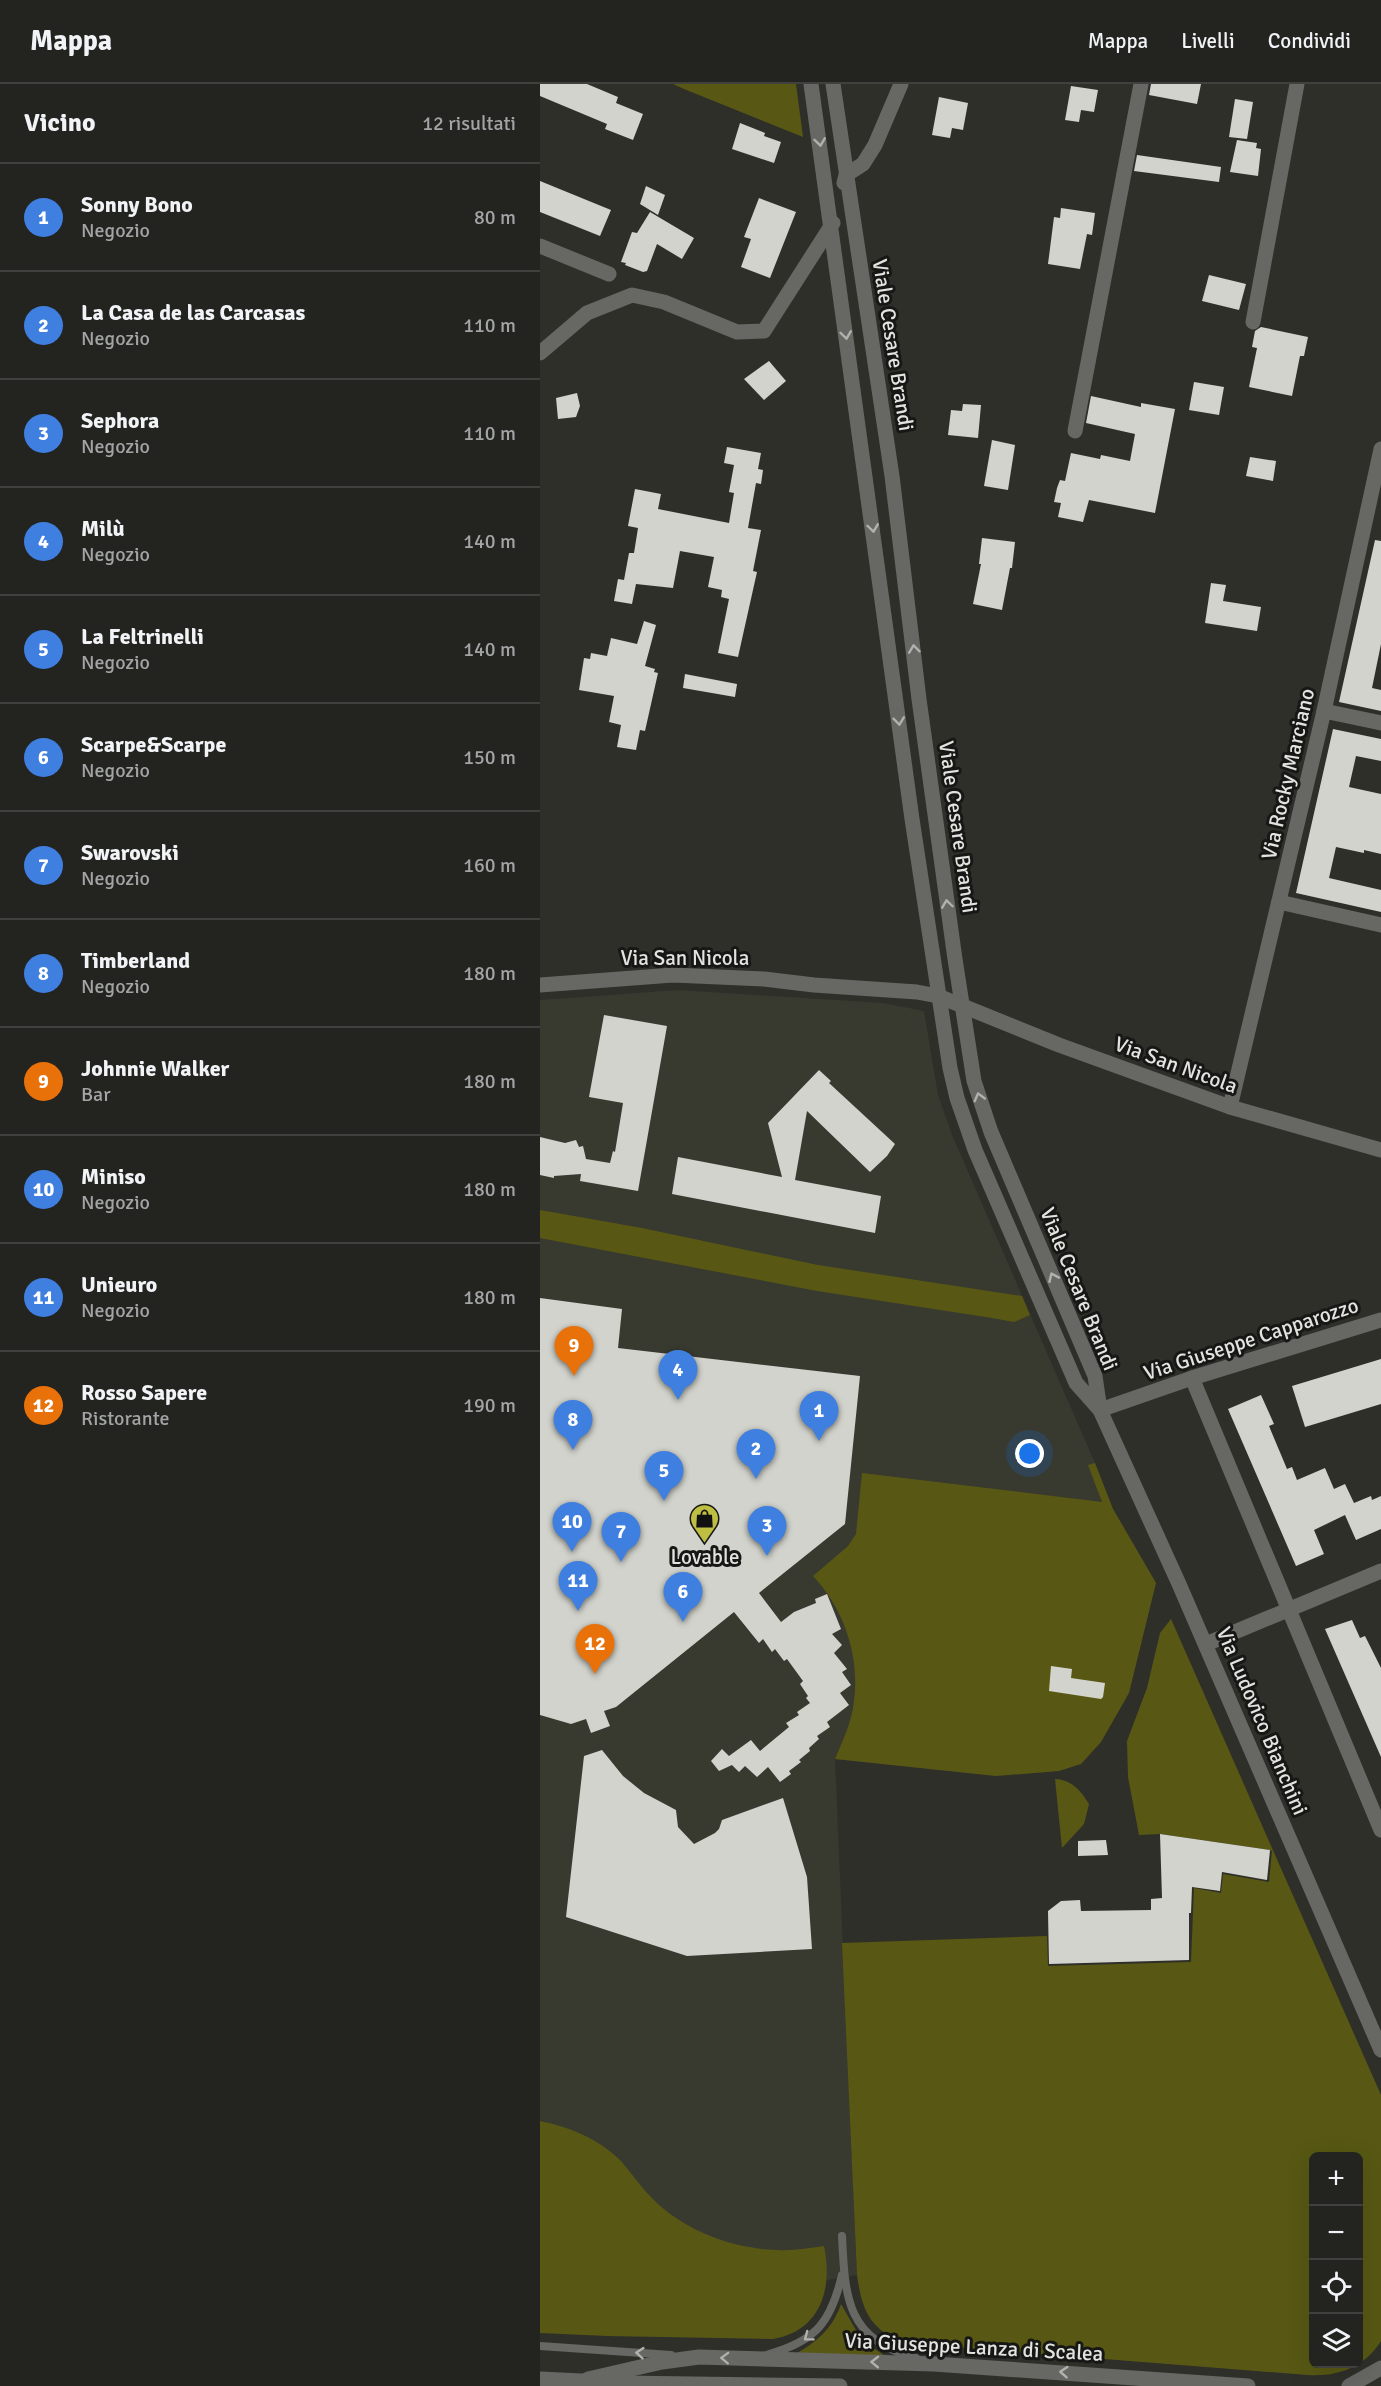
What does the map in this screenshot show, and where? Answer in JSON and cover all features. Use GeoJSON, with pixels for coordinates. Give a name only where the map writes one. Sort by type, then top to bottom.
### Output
{"type":"FeatureCollection","features":[{"type":"Feature","properties":{"kind":"street","name":"Viale Cesare Brandi"},"geometry":{"type":"LineString","coordinates":[[811,84],[912,819],[954,1088],[971,1141],[1076,1383],[1100,1410]]}},
{"type":"Feature","properties":{"kind":"street","name":"Viale Cesare Brandi"},"geometry":{"type":"LineString","coordinates":[[833,84],[892,476],[919,699],[974,1082],[982,1108],[1095,1376],[1100,1410]]}},
{"type":"Feature","properties":{"kind":"street"},"geometry":{"type":"LineString","coordinates":[[540,353],[587,314],[632,295],[663,302],[737,332],[764,331],[800,272],[831,229],[846,175],[863,164],[875,144],[901,84]]}},
{"type":"Feature","properties":{"kind":"street"},"geometry":{"type":"LineString","coordinates":[[1075,430],[1141,84]]}},
{"type":"Feature","properties":{"kind":"street"},"geometry":{"type":"LineString","coordinates":[[1253,322],[1297,84]]}},
{"type":"Feature","properties":{"kind":"street"},"geometry":{"type":"LineString","coordinates":[[540,246],[609,274]]}},
{"type":"Feature","properties":{"kind":"street","name":"Via Rocky Marciano"},"geometry":{"type":"LineString","coordinates":[[1230,1107],[1376,500],[1381,449]]}},
{"type":"Feature","properties":{"kind":"street"},"geometry":{"type":"LineString","coordinates":[[1324,711],[1381,723]]}},
{"type":"Feature","properties":{"kind":"street"},"geometry":{"type":"LineString","coordinates":[[1279,902],[1381,925]]}},
{"type":"Feature","properties":{"kind":"street","name":"Via San Nicola"},"geometry":{"type":"LineString","coordinates":[[540,985],[673,975],[764,979],[917,992],[938,996],[1059,1045],[1230,1107],[1381,1150]]}},
{"type":"Feature","properties":{"kind":"street","name":"Via Giuseppe Capparozzo"},"geometry":{"type":"LineString","coordinates":[[1100,1410],[1192,1378],[1381,1320]]}},
{"type":"Feature","properties":{"kind":"street"},"geometry":{"type":"LineString","coordinates":[[1192,1378],[1381,1830]]}},
{"type":"Feature","properties":{"kind":"street","name":"Via Ludovico Bianchini"},"geometry":{"type":"LineString","coordinates":[[1100,1410],[1206,1644],[1381,2050]]}},
{"type":"Feature","properties":{"kind":"street"},"geometry":{"type":"LineString","coordinates":[[1206,1644],[1381,1571]]}},
{"type":"Feature","properties":{"kind":"street","name":"Via Giuseppe Lanza di Scalea"},"geometry":{"type":"LineString","coordinates":[[576,2381],[662,2362],[699,2358],[934,2364],[1248,2386]]}},
{"type":"Feature","properties":{"kind":"street"},"geometry":{"type":"LineString","coordinates":[[1349,2386],[1381,2368]]}},
{"type":"Feature","properties":{"kind":"street"},"geometry":{"type":"LineString","coordinates":[[1096,2374],[1124,2386]]}},
{"type":"Feature","properties":{"kind":"street","name":"Via Giuseppe Lanza di Scalea"},"geometry":{"type":"LineString","coordinates":[[540,2379],[840,2386]]}},
{"type":"Feature","properties":{"kind":"lane"},"geometry":{"type":"LineString","coordinates":[[842,2236],[843,2269],[848,2297],[863,2329],[889,2350],[934,2364]]}},
{"type":"Feature","properties":{"kind":"lane"},"geometry":{"type":"LineString","coordinates":[[751,2359],[796,2346],[815,2332],[830,2314],[836,2300],[843,2269]]}},
{"type":"Feature","properties":{"kind":"lane","name":"Via Giuseppe Lanza di Scalea"},"geometry":{"type":"LineString","coordinates":[[540,2346],[699,2358]]}},
{"type":"Feature","properties":{"kind":"shaded area"},"geometry":{"type":"Polygon","coordinates":[[[673,84],[796,84],[803,137],[684,89],[673,84]]]}},
{"type":"Feature","properties":{"kind":"shaded area"},"geometry":{"type":"Polygon","coordinates":[[[678,990],[883,1003],[924,1011],[938,1095],[953,1137],[1113,1509],[1156,1583],[996,1776],[835,1759],[857,2275],[827,2280],[819,2307],[804,2326],[783,2337],[766,2339],[608,2336],[540,2332],[540,1000],[678,990]]]}},
{"type":"Feature","properties":{"kind":"shaded area"},"geometry":{"type":"Polygon","coordinates":[[[540,1210],[642,1228],[818,1265],[1022,1296],[1030,1315],[1014,1322],[817,1291],[540,1238],[540,1210]]]}},
{"type":"Feature","properties":{"kind":"shaded area"},"geometry":{"type":"Polygon","coordinates":[[[1095,1463],[1113,1509],[1156,1583],[1129,1693],[1101,1742],[1081,1764],[1059,1771],[996,1776],[835,1759],[853,1708],[855,1684],[852,1650],[841,1618],[824,1589],[813,1576],[848,1546],[856,1534],[862,1473],[1102,1502],[1088,1465],[1095,1463]]]}},
{"type":"Feature","properties":{"kind":"shaded area"},"geometry":{"type":"Polygon","coordinates":[[[1171,1619],[1381,2095],[1381,2341],[1363,2361],[1363,2152],[1309,2152],[1309,2368],[1352,2368],[1340,2372],[1308,2375],[903,2343],[882,2331],[875,2324],[862,2298],[857,2275],[842,1943],[1047,1936],[1048,1966],[1191,1962],[1194,1888],[1221,1893],[1223,1874],[1269,1882],[1272,1851],[1270,1850],[1160,1834],[1139,1835],[1128,1777],[1127,1741],[1147,1688],[1160,1633],[1171,1619]]]}},
{"type":"Feature","properties":{"kind":"shaded area"},"geometry":{"type":"Polygon","coordinates":[[[1055,1779],[1066,1781],[1075,1787],[1089,1804],[1084,1824],[1062,1848],[1055,1779]]]}},
{"type":"Feature","properties":{"kind":"shaded area"},"geometry":{"type":"Polygon","coordinates":[[[540,2121],[573,2130],[603,2146],[621,2161],[643,2188],[669,2213],[713,2237],[762,2249],[789,2250],[824,2246],[827,2277],[820,2305],[813,2317],[802,2327],[773,2339],[540,2333],[540,2121]]]}},
{"type":"Feature","properties":{"kind":"shaded area"},"geometry":{"type":"Polygon","coordinates":[[[841,2304],[861,2339],[885,2356],[795,2354],[823,2334],[838,2313],[841,2304]]]}},
{"type":"Feature","properties":{"kind":"building"},"geometry":{"type":"Polygon","coordinates":[[[540,84],[587,84],[618,97],[616,103],[643,114],[633,140],[605,129],[607,124],[540,96],[540,84]]]}},
{"type":"Feature","properties":{"kind":"building"},"geometry":{"type":"Polygon","coordinates":[[[1151,84],[1201,84],[1197,104],[1149,95],[1151,84]]]}},
{"type":"Feature","properties":{"kind":"building"},"geometry":{"type":"Polygon","coordinates":[[[1071,86],[1098,90],[1094,112],[1081,110],[1079,122],[1065,120],[1071,86]]]}},
{"type":"Feature","properties":{"kind":"building"},"geometry":{"type":"Polygon","coordinates":[[[939,97],[968,103],[963,130],[952,128],[950,138],[932,135],[939,97]]]}},
{"type":"Feature","properties":{"kind":"building"},"geometry":{"type":"Polygon","coordinates":[[[1235,99],[1253,102],[1247,139],[1229,137],[1235,99]]]}},
{"type":"Feature","properties":{"kind":"building"},"geometry":{"type":"Polygon","coordinates":[[[740,123],[781,142],[774,163],[732,149],[740,123]]]}},
{"type":"Feature","properties":{"kind":"building"},"geometry":{"type":"Polygon","coordinates":[[[1237,140],[1257,143],[1256,148],[1261,149],[1258,176],[1230,172],[1237,140]]]}},
{"type":"Feature","properties":{"kind":"building"},"geometry":{"type":"Polygon","coordinates":[[[1137,155],[1221,167],[1219,182],[1134,171],[1137,155]]]}},
{"type":"Feature","properties":{"kind":"building"},"geometry":{"type":"Polygon","coordinates":[[[540,181],[611,210],[600,236],[540,212],[540,181]]]}},
{"type":"Feature","properties":{"kind":"building"},"geometry":{"type":"Polygon","coordinates":[[[646,186],[665,195],[658,215],[640,204],[646,186]]]}},
{"type":"Feature","properties":{"kind":"building"},"geometry":{"type":"Polygon","coordinates":[[[759,198],[796,212],[770,278],[741,267],[751,239],[744,237],[759,198]]]}},
{"type":"Feature","properties":{"kind":"building"},"geometry":{"type":"Polygon","coordinates":[[[1061,208],[1095,213],[1092,235],[1087,234],[1080,269],[1048,264],[1054,217],[1060,218],[1061,208]]]}},
{"type":"Feature","properties":{"kind":"building"},"geometry":{"type":"Polygon","coordinates":[[[650,212],[694,238],[682,259],[657,244],[647,271],[643,272],[621,262],[632,232],[637,233],[650,212]]]}},
{"type":"Feature","properties":{"kind":"building"},"geometry":{"type":"Polygon","coordinates":[[[1209,275],[1246,284],[1239,310],[1202,301],[1209,275]]]}},
{"type":"Feature","properties":{"kind":"building"},"geometry":{"type":"Polygon","coordinates":[[[1261,327],[1308,337],[1304,356],[1300,356],[1292,396],[1249,387],[1257,348],[1252,347],[1255,331],[1261,327]]]}},
{"type":"Feature","properties":{"kind":"building"},"geometry":{"type":"Polygon","coordinates":[[[769,361],[786,381],[764,400],[744,379],[769,361]]]}},
{"type":"Feature","properties":{"kind":"building"},"geometry":{"type":"Polygon","coordinates":[[[1194,382],[1224,387],[1219,415],[1189,410],[1194,382]]]}},
{"type":"Feature","properties":{"kind":"building"},"geometry":{"type":"Polygon","coordinates":[[[577,393],[580,406],[576,417],[558,419],[556,398],[577,393]]]}},
{"type":"Feature","properties":{"kind":"building"},"geometry":{"type":"Polygon","coordinates":[[[1091,396],[1141,407],[1141,403],[1175,409],[1155,513],[1089,500],[1083,522],[1058,517],[1061,503],[1054,502],[1060,480],[1065,481],[1071,453],[1100,459],[1101,455],[1130,461],[1135,434],[1086,423],[1091,396]]]}},
{"type":"Feature","properties":{"kind":"building"},"geometry":{"type":"Polygon","coordinates":[[[963,404],[981,405],[978,438],[948,435],[951,410],[962,411],[963,404]]]}},
{"type":"Feature","properties":{"kind":"building"},"geometry":{"type":"Polygon","coordinates":[[[992,440],[1015,445],[1008,490],[984,486],[992,440]]]}},
{"type":"Feature","properties":{"kind":"building"},"geometry":{"type":"Polygon","coordinates":[[[727,447],[761,453],[758,469],[763,470],[761,484],[756,483],[748,528],[761,530],[753,571],[757,572],[738,657],[718,653],[729,599],[721,597],[722,590],[708,587],[714,557],[680,551],[673,588],[636,584],[632,604],[614,601],[618,579],[624,580],[629,553],[634,553],[638,528],[628,526],[635,489],[661,494],[658,509],[729,523],[734,493],[729,492],[734,465],[724,463],[727,447]]]}},
{"type":"Feature","properties":{"kind":"building"},"geometry":{"type":"Polygon","coordinates":[[[1250,457],[1276,461],[1273,481],[1246,476],[1250,457]]]}},
{"type":"Feature","properties":{"kind":"building"},"geometry":{"type":"Polygon","coordinates":[[[982,538],[1015,542],[1012,568],[1010,568],[1002,610],[973,604],[981,564],[979,564],[982,538]]]}},
{"type":"Feature","properties":{"kind":"building"},"geometry":{"type":"Polygon","coordinates":[[[1375,540],[1381,541],[1381,644],[1372,688],[1381,690],[1381,711],[1339,702],[1375,540]]]}},
{"type":"Feature","properties":{"kind":"building"},"geometry":{"type":"Polygon","coordinates":[[[1211,583],[1226,585],[1223,601],[1261,607],[1257,631],[1205,623],[1211,583]]]}},
{"type":"Feature","properties":{"kind":"building"},"geometry":{"type":"Polygon","coordinates":[[[644,621],[656,625],[645,666],[655,669],[654,672],[658,673],[645,731],[640,730],[636,750],[617,747],[621,725],[609,722],[614,696],[579,690],[584,658],[590,659],[591,653],[607,656],[611,638],[637,644],[644,621]]]}},
{"type":"Feature","properties":{"kind":"building"},"geometry":{"type":"Polygon","coordinates":[[[685,674],[737,684],[735,697],[683,688],[685,674]]]}},
{"type":"Feature","properties":{"kind":"building"},"geometry":{"type":"Polygon","coordinates":[[[1333,729],[1381,739],[1381,761],[1356,756],[1349,787],[1381,794],[1381,854],[1336,847],[1329,878],[1381,890],[1381,912],[1296,893],[1333,729]]]}},
{"type":"Feature","properties":{"kind":"building"},"geometry":{"type":"Polygon","coordinates":[[[604,1015],[667,1026],[638,1191],[580,1181],[581,1174],[554,1176],[554,1178],[540,1175],[540,1137],[565,1143],[576,1140],[579,1147],[583,1146],[586,1159],[610,1163],[613,1151],[615,1152],[623,1103],[589,1097],[604,1015]]]}},
{"type":"Feature","properties":{"kind":"building"},"geometry":{"type":"Polygon","coordinates":[[[819,1070],[831,1081],[829,1083],[895,1144],[887,1156],[870,1172],[807,1111],[795,1180],[881,1196],[875,1233],[672,1194],[678,1157],[782,1177],[768,1123],[819,1070]]]}},
{"type":"Feature","properties":{"kind":"building"},"geometry":{"type":"Polygon","coordinates":[[[540,1298],[622,1309],[618,1348],[860,1376],[845,1524],[759,1593],[781,1622],[794,1612],[816,1603],[815,1599],[827,1594],[841,1629],[832,1634],[842,1645],[834,1653],[847,1669],[842,1672],[851,1685],[840,1693],[849,1705],[827,1722],[830,1727],[817,1736],[819,1739],[809,1748],[810,1751],[789,1771],[791,1774],[780,1782],[768,1767],[757,1777],[745,1766],[739,1772],[732,1765],[719,1771],[711,1761],[722,1749],[729,1756],[751,1740],[760,1751],[789,1727],[786,1723],[799,1715],[797,1712],[810,1703],[800,1684],[803,1681],[787,1659],[784,1661],[775,1649],[772,1652],[763,1639],[759,1643],[734,1612],[616,1707],[604,1711],[610,1726],[591,1733],[586,1719],[571,1724],[540,1715],[540,1298]]]}},
{"type":"Feature","properties":{"kind":"building"},"geometry":{"type":"Polygon","coordinates":[[[1381,1359],[1381,1404],[1305,1427],[1292,1386],[1381,1359]]]}},
{"type":"Feature","properties":{"kind":"building"},"geometry":{"type":"Polygon","coordinates":[[[1261,1395],[1274,1424],[1269,1426],[1287,1469],[1292,1467],[1297,1480],[1325,1468],[1334,1489],[1345,1484],[1354,1503],[1371,1496],[1372,1500],[1381,1496],[1381,1529],[1356,1540],[1345,1515],[1314,1530],[1324,1554],[1296,1566],[1228,1409],[1261,1395]]]}},
{"type":"Feature","properties":{"kind":"building"},"geometry":{"type":"Polygon","coordinates":[[[1352,1620],[1360,1638],[1365,1636],[1381,1668],[1381,1757],[1325,1629],[1352,1620]]]}},
{"type":"Feature","properties":{"kind":"building"},"geometry":{"type":"Polygon","coordinates":[[[1051,1666],[1072,1669],[1071,1678],[1105,1683],[1103,1697],[1101,1699],[1049,1691],[1051,1666]]]}},
{"type":"Feature","properties":{"kind":"building"},"geometry":{"type":"Polygon","coordinates":[[[602,1750],[623,1776],[644,1793],[676,1810],[678,1827],[694,1844],[715,1833],[722,1820],[783,1798],[807,1877],[812,1949],[687,1956],[566,1917],[584,1756],[602,1750]]]}},
{"type":"Feature","properties":{"kind":"building"},"geometry":{"type":"Polygon","coordinates":[[[1160,1834],[1270,1850],[1267,1880],[1222,1872],[1220,1891],[1192,1887],[1191,1913],[1189,1913],[1189,1960],[1049,1964],[1048,1911],[1061,1901],[1080,1900],[1081,1911],[1151,1910],[1151,1899],[1162,1898],[1160,1834]]]}},
{"type":"Feature","properties":{"kind":"building"},"geometry":{"type":"Polygon","coordinates":[[[1106,1840],[1108,1855],[1078,1856],[1078,1841],[1106,1840]]]}},
{"type":"Feature","properties":{"kind":"place","name":"Johnnie Walker"},"geometry":{"type":"Point","coordinates":[574,1376]}},
{"type":"Feature","properties":{"kind":"place","name":"Milù"},"geometry":{"type":"Point","coordinates":[678,1400]}},
{"type":"Feature","properties":{"kind":"place","name":"Sonny Bono"},"geometry":{"type":"Point","coordinates":[819,1441]}},
{"type":"Feature","properties":{"kind":"place","name":"Timberland"},"geometry":{"type":"Point","coordinates":[573,1450]}},
{"type":"Feature","properties":{"kind":"place","name":"La Casa de las Carcasas"},"geometry":{"type":"Point","coordinates":[756,1479]}},
{"type":"Feature","properties":{"kind":"place","name":"La Feltrinelli"},"geometry":{"type":"Point","coordinates":[664,1501]}},
{"type":"Feature","properties":{"kind":"place","name":"Lovable"},"geometry":{"type":"Point","coordinates":[705,1544]}},
{"type":"Feature","properties":{"kind":"place","name":"Miniso"},"geometry":{"type":"Point","coordinates":[572,1552]}},
{"type":"Feature","properties":{"kind":"place","name":"Sephora"},"geometry":{"type":"Point","coordinates":[767,1556]}},
{"type":"Feature","properties":{"kind":"place","name":"Swarovski"},"geometry":{"type":"Point","coordinates":[621,1562]}},
{"type":"Feature","properties":{"kind":"place","name":"Unieuro"},"geometry":{"type":"Point","coordinates":[578,1611]}},
{"type":"Feature","properties":{"kind":"place","name":"Scarpe&Scarpe"},"geometry":{"type":"Point","coordinates":[683,1622]}},
{"type":"Feature","properties":{"kind":"place","name":"Rosso Sapere"},"geometry":{"type":"Point","coordinates":[595,1674]}}]}
